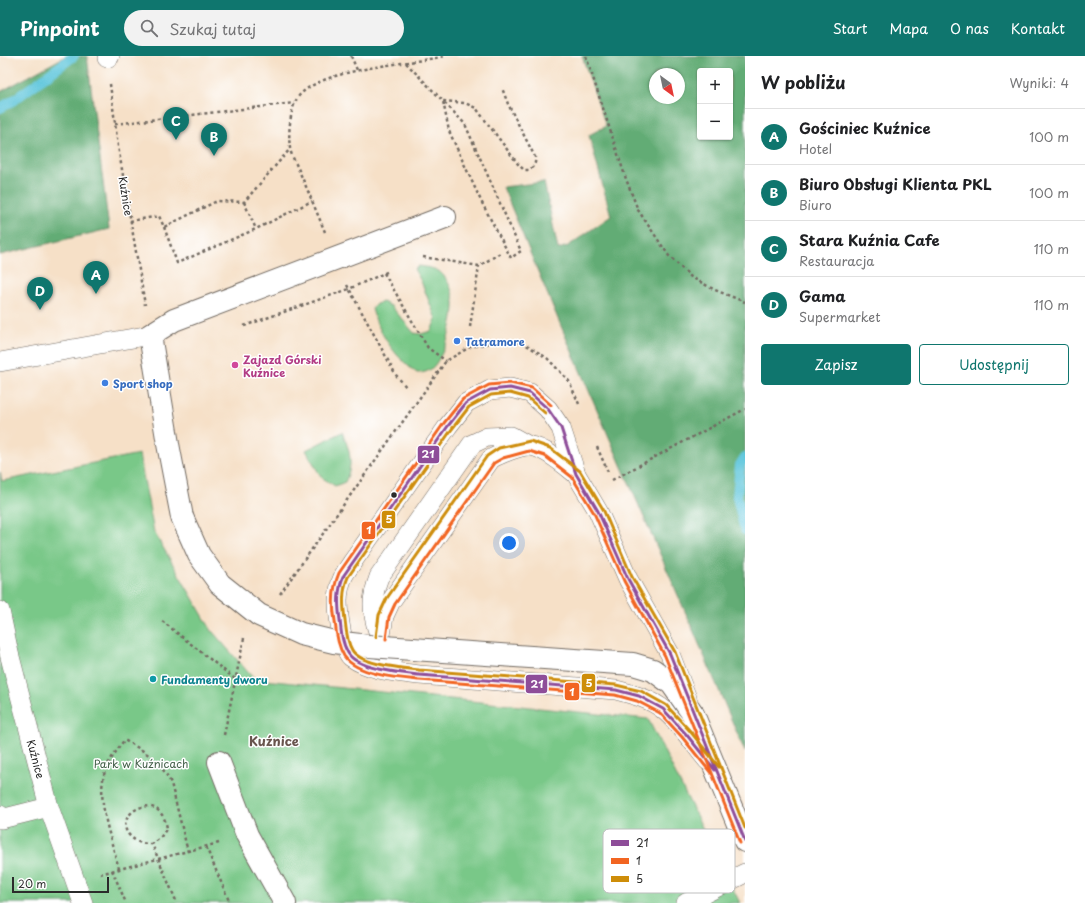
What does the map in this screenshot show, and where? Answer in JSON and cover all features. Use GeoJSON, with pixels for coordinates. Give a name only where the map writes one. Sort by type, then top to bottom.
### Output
{"type":"FeatureCollection","features":[{"type":"Feature","properties":{"kind":"street"},"geometry":{"type":"LineString","coordinates":[[445,217],[174,320],[150,335],[182,517],[199,555],[220,584],[259,615],[301,634],[334,642],[369,646],[633,664],[653,670],[672,684],[693,714],[745,842]]}},
{"type":"Feature","properties":{"kind":"street"},"geometry":{"type":"LineString","coordinates":[[219,762],[247,835],[285,903]]}},
{"type":"Feature","properties":{"kind":"lane"},"geometry":{"type":"LineString","coordinates":[[0,362],[150,335]]}},
{"type":"Feature","properties":{"kind":"lane"},"geometry":{"type":"LineString","coordinates":[[693,714],[670,654],[628,579],[598,511],[576,474],[560,428],[548,409],[530,393],[510,388],[490,390],[466,403],[448,426],[343,577],[338,599],[339,620],[343,641],[350,656],[366,666],[388,671],[419,675],[616,690],[639,696],[663,709],[716,770]]}},
{"type":"Feature","properties":{"kind":"lane"},"geometry":{"type":"LineString","coordinates":[[404,673],[386,651],[381,638],[384,616],[391,601],[491,459],[501,453],[529,446],[547,452],[576,474]]}},
{"type":"Feature","properties":{"kind":"lane","name":"Kuźnice"},"geometry":{"type":"LineString","coordinates":[[0,611],[14,674],[49,807],[83,903]]}},
{"type":"Feature","properties":{"kind":"lane"},"geometry":{"type":"LineString","coordinates":[[0,815],[2,819],[49,807]]}},
{"type":"Feature","properties":{"kind":"lane"},"geometry":{"type":"LineString","coordinates":[[735,878],[745,873]]}},
{"type":"Feature","properties":{"kind":"lane"},"geometry":{"type":"LineString","coordinates":[[686,903],[706,893]]}},
{"type":"Feature","properties":{"kind":"path"},"geometry":{"type":"LineString","coordinates":[[351,56],[357,70]]}},
{"type":"Feature","properties":{"kind":"path"},"geometry":{"type":"LineString","coordinates":[[407,388],[396,374],[349,289],[290,149],[290,130],[294,103],[299,96],[312,86],[327,79],[357,70],[446,56]]}},
{"type":"Feature","properties":{"kind":"path"},"geometry":{"type":"LineString","coordinates":[[586,56],[626,179],[638,210],[669,256],[691,277],[715,290],[745,302]]}},
{"type":"Feature","properties":{"kind":"path","name":"Kuźnice"},"geometry":{"type":"LineString","coordinates":[[109,57],[115,124],[150,335]]}},
{"type":"Feature","properties":{"kind":"path"},"geometry":{"type":"LineString","coordinates":[[406,63],[443,101],[465,124],[521,251],[511,258],[481,201],[449,131],[443,101]]}},
{"type":"Feature","properties":{"kind":"path"},"geometry":{"type":"LineString","coordinates":[[443,101],[465,103],[476,108],[518,164],[524,170],[529,170],[534,166],[536,157],[508,104],[502,88]]}},
{"type":"Feature","properties":{"kind":"path"},"geometry":{"type":"LineString","coordinates":[[115,124],[294,103]]}},
{"type":"Feature","properties":{"kind":"path"},"geometry":{"type":"LineString","coordinates":[[164,227],[216,202],[244,202],[290,149]]}},
{"type":"Feature","properties":{"kind":"path"},"geometry":{"type":"LineString","coordinates":[[130,221],[159,216],[177,263],[256,230],[312,201]]}},
{"type":"Feature","properties":{"kind":"path"},"geometry":{"type":"LineString","coordinates":[[244,202],[256,230]]}},
{"type":"Feature","properties":{"kind":"path"},"geometry":{"type":"LineString","coordinates":[[420,256],[480,266],[502,252]]}},
{"type":"Feature","properties":{"kind":"path"},"geometry":{"type":"LineString","coordinates":[[470,327],[480,266]]}},
{"type":"Feature","properties":{"kind":"path"},"geometry":{"type":"LineString","coordinates":[[237,328],[349,289],[392,270]]}},
{"type":"Feature","properties":{"kind":"path"},"geometry":{"type":"LineString","coordinates":[[390,282],[428,348],[446,361]]}},
{"type":"Feature","properties":{"kind":"path"},"geometry":{"type":"LineString","coordinates":[[278,597],[446,361],[470,347],[503,340],[525,344],[548,358]]}},
{"type":"Feature","properties":{"kind":"path"},"geometry":{"type":"LineString","coordinates":[[612,480],[745,409]]}},
{"type":"Feature","properties":{"kind":"path"},"geometry":{"type":"LineString","coordinates":[[162,621],[235,680]]}},
{"type":"Feature","properties":{"kind":"path"},"geometry":{"type":"LineString","coordinates":[[219,762],[244,635]]}},
{"type":"Feature","properties":{"kind":"path"},"geometry":{"type":"LineString","coordinates":[[119,869],[102,801],[102,789],[104,774],[107,767],[124,740],[150,755],[158,762],[166,773],[171,783],[188,852]]}},
{"type":"Feature","properties":{"kind":"path"},"geometry":{"type":"LineString","coordinates":[[152,806],[160,811],[166,821],[167,828],[160,838],[152,844],[140,844],[126,833],[124,827],[126,820],[131,812],[136,808],[152,806]]}},
{"type":"Feature","properties":{"kind":"path"},"geometry":{"type":"LineString","coordinates":[[75,880],[158,860],[247,835]]}},
{"type":"Feature","properties":{"kind":"path"},"geometry":{"type":"LineString","coordinates":[[152,844],[177,903]]}},
{"type":"Feature","properties":{"kind":"path"},"geometry":{"type":"LineString","coordinates":[[206,847],[230,903]]}},
{"type":"Feature","properties":{"kind":"path"},"geometry":{"type":"LineString","coordinates":[[112,870],[126,903]]}},
{"type":"Feature","properties":{"kind":"green space"},"geometry":{"type":"Polygon","coordinates":[[[66,56],[87,56],[109,229],[0,255],[0,92],[66,56]]]}},
{"type":"Feature","properties":{"kind":"green space"},"geometry":{"type":"Polygon","coordinates":[[[582,56],[745,56],[745,752],[562,329],[503,187],[544,182],[558,249],[568,246],[611,216],[589,135],[606,126],[582,56]]]}},
{"type":"Feature","properties":{"kind":"green space"},"geometry":{"type":"Polygon","coordinates":[[[419,266],[430,268],[440,272],[443,275],[453,294],[454,309],[451,327],[438,360],[430,370],[417,373],[395,353],[389,345],[379,327],[372,309],[376,304],[383,302],[391,306],[414,333],[421,334],[431,331],[436,319],[421,281],[414,269],[419,266]]]}},
{"type":"Feature","properties":{"kind":"green space"},"geometry":{"type":"Polygon","coordinates":[[[342,432],[349,451],[350,463],[345,482],[335,486],[321,477],[306,450],[342,432]]]}},
{"type":"Feature","properties":{"kind":"green space","name":"Park w Kuźnicach"},"geometry":{"type":"Polygon","coordinates":[[[139,454],[154,532],[212,631],[254,679],[648,719],[703,829],[603,829],[603,893],[735,893],[740,903],[0,903],[0,472],[2,481],[139,454]]]}},
{"type":"Feature","properties":{"kind":"waterway"},"geometry":{"type":"LineString","coordinates":[[0,108],[11,102],[74,56]]}},
{"type":"Feature","properties":{"kind":"waterway"},"geometry":{"type":"LineString","coordinates":[[745,457],[740,465],[737,497],[745,530]]}},
{"type":"Feature","properties":{"kind":"transit line","name":"1"},"geometry":{"type":"LineString","coordinates":[[551,405],[532,388],[510,383],[489,385],[463,399],[444,423],[339,573],[335,585],[333,603],[337,635],[342,652],[350,662],[358,667],[389,677],[615,695],[637,701],[660,713],[682,737],[711,773]]}},
{"type":"Feature","properties":{"kind":"transit line","name":"21"},"geometry":{"type":"LineString","coordinates":[[715,770],[686,734],[663,709],[639,696],[616,690],[402,673],[380,669],[360,663],[348,653],[342,637],[339,609],[339,592],[344,575],[448,426],[466,403],[490,390],[510,388],[530,393],[548,409],[561,428],[576,474],[598,511],[628,579],[670,654],[745,841]]}},
{"type":"Feature","properties":{"kind":"transit line","name":"5"},"geometry":{"type":"LineString","coordinates":[[545,413],[528,398],[510,393],[491,395],[469,407],[348,577],[343,603],[346,632],[350,647],[357,655],[364,659],[393,667],[616,685],[641,691],[666,705],[690,731],[719,767]]}},
{"type":"Feature","properties":{"kind":"transit line","name":"5"},"geometry":{"type":"LineString","coordinates":[[376,637],[379,615],[387,598],[487,456],[499,448],[530,441],[550,448],[580,471],[603,509],[632,577],[675,652],[745,828]]}},
{"type":"Feature","properties":{"kind":"transit line","name":"1"},"geometry":{"type":"LineString","coordinates":[[386,639],[389,617],[395,604],[494,463],[503,458],[529,451],[545,456],[572,477],[594,513],[624,581],[665,656],[734,829]]}},
{"type":"Feature","properties":{"kind":"transit line","name":"1"},"geometry":{"type":"LineString","coordinates":[[735,831],[740,843]]}},
{"type":"Feature","properties":{"kind":"place","name":"Stara Kuźnia Cafe"},"geometry":{"type":"Point","coordinates":[176,140]}},
{"type":"Feature","properties":{"kind":"place","name":"Biuro Obsługi Klienta PKL"},"geometry":{"type":"Point","coordinates":[214,156]}},
{"type":"Feature","properties":{"kind":"place","name":"Gościniec Kuźnice"},"geometry":{"type":"Point","coordinates":[96,294]}},
{"type":"Feature","properties":{"kind":"place","name":"Gama"},"geometry":{"type":"Point","coordinates":[40,310]}},
{"type":"Feature","properties":{"kind":"place","name":"Tatramore"},"geometry":{"type":"Point","coordinates":[457,341]}},
{"type":"Feature","properties":{"kind":"place","name":"Zajazd Górski Kuźnice"},"geometry":{"type":"Point","coordinates":[235,365]}},
{"type":"Feature","properties":{"kind":"place","name":"Sport shop"},"geometry":{"type":"Point","coordinates":[105,383]}},
{"type":"Feature","properties":{"kind":"place","name":"Fundamenty dworu"},"geometry":{"type":"Point","coordinates":[153,679]}},
{"type":"Feature","properties":{"kind":"district","name":"Kuźnice"},"geometry":{"type":"Point","coordinates":[274,740]}}]}
